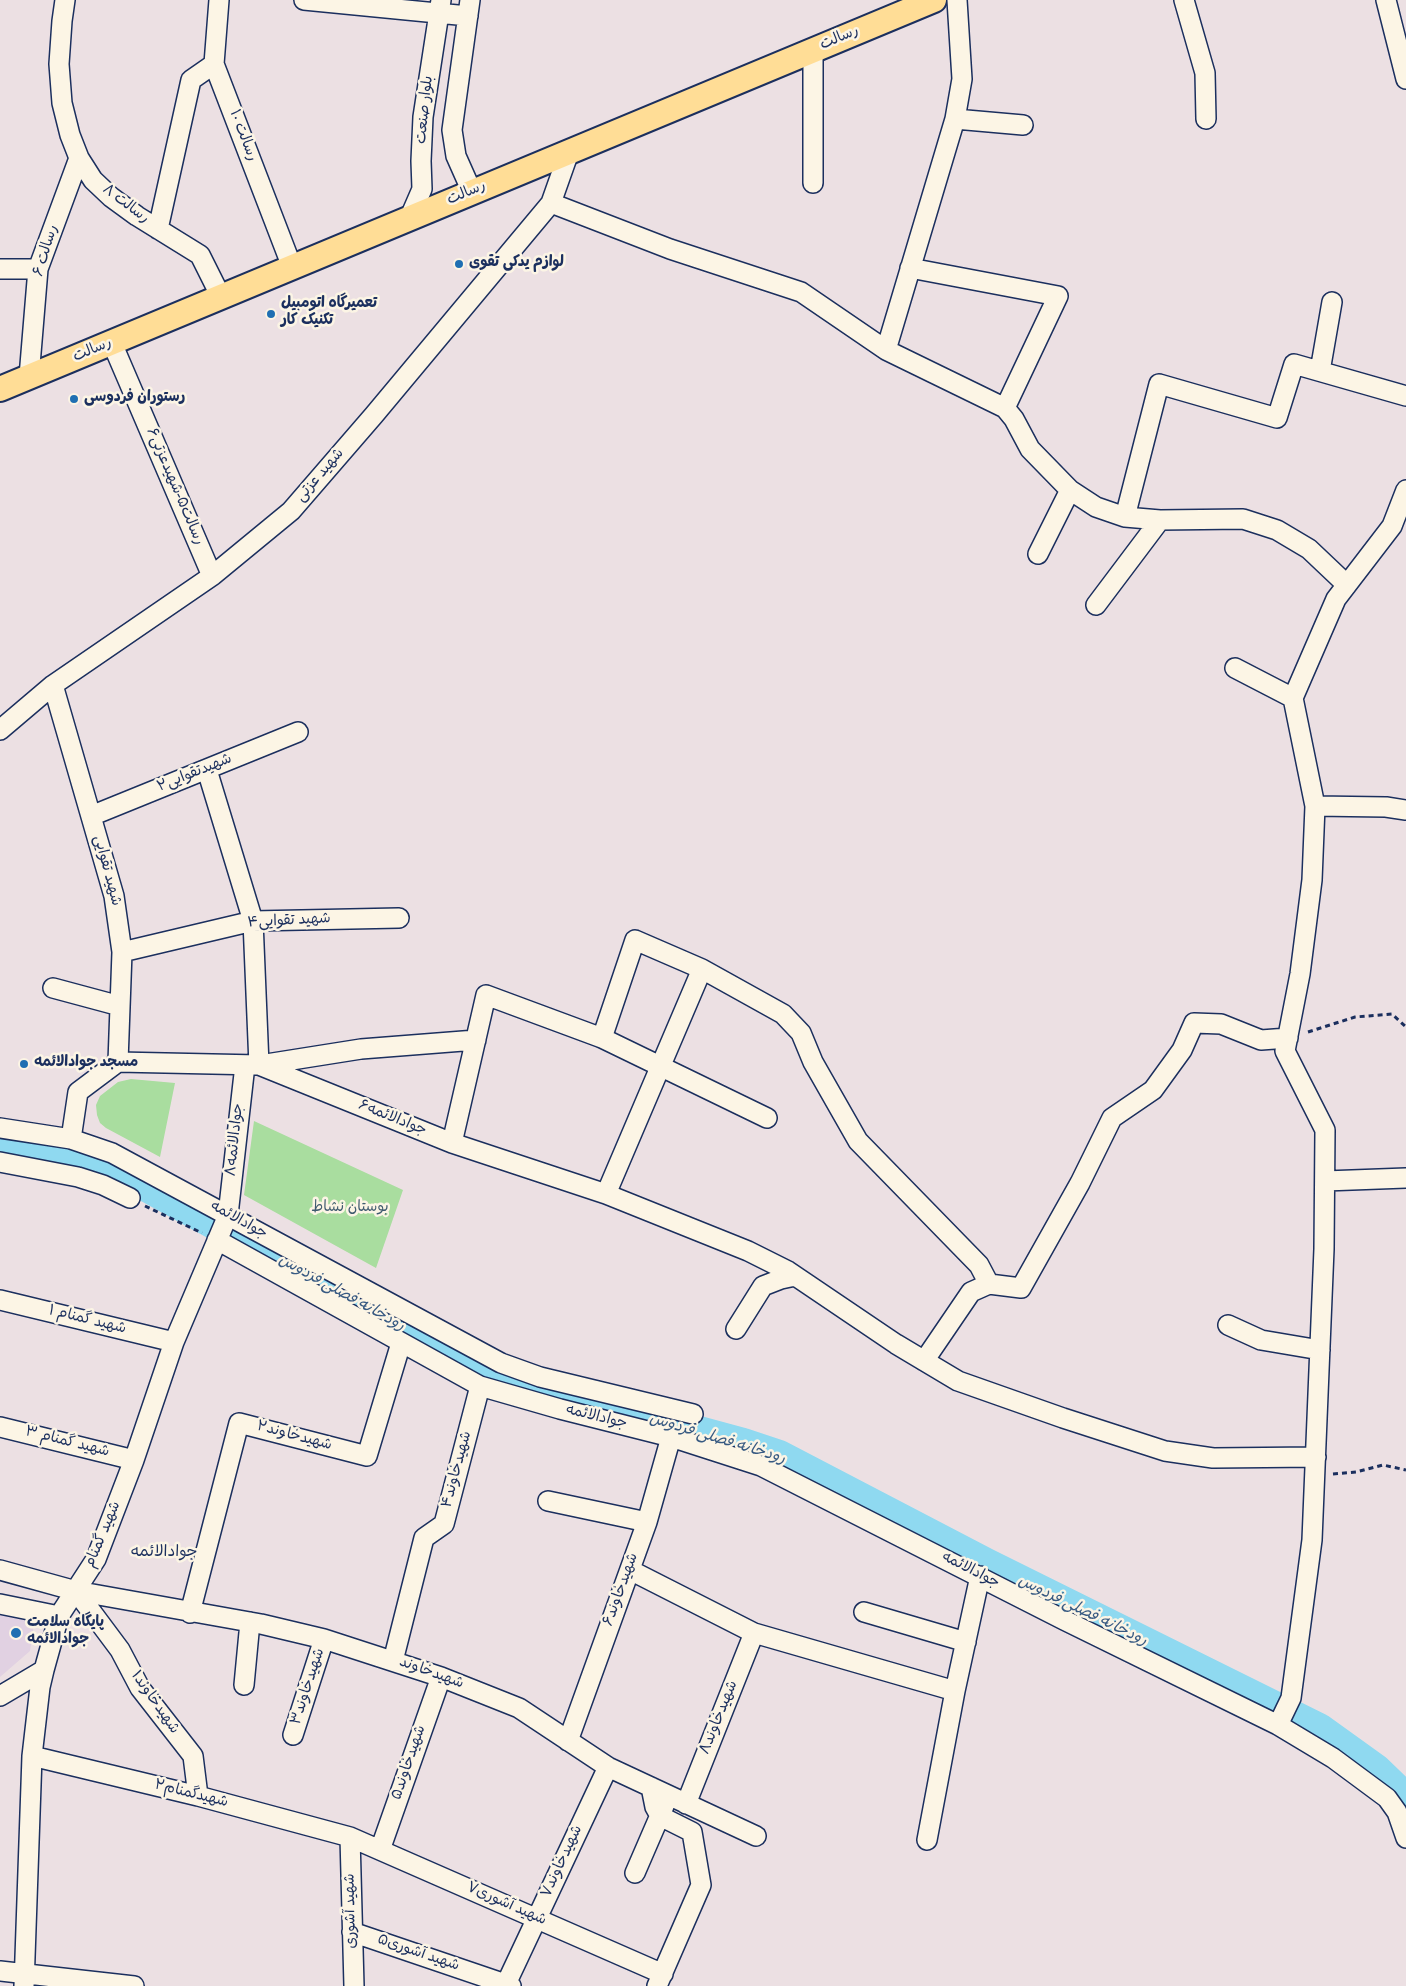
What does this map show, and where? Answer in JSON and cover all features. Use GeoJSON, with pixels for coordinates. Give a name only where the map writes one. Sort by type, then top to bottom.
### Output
{"type":"FeatureCollection","features":[{"type":"Feature","properties":{"kind":"main road","name":"رسالت"},"geometry":{"type":"LineString","coordinates":[[0,390],[934,0]]}},
{"type":"Feature","properties":{"kind":"street","name":"رسالت ۸"},"geometry":{"type":"LineString","coordinates":[[65,0],[59,64],[62,103],[70,135],[79,158],[93,180],[111,197],[200,255],[221,297]]}},
{"type":"Feature","properties":{"kind":"street","name":"رسالت ۱۰"},"geometry":{"type":"LineString","coordinates":[[219,0],[214,64],[292,267]]}},
{"type":"Feature","properties":{"kind":"street"},"geometry":{"type":"LineString","coordinates":[[304,0],[469,8]]}},
{"type":"Feature","properties":{"kind":"street"},"geometry":{"type":"LineString","coordinates":[[886,350],[955,119],[962,79],[957,0]]}},
{"type":"Feature","properties":{"kind":"street"},"geometry":{"type":"LineString","coordinates":[[1184,0],[1205,72],[1206,119]]}},
{"type":"Feature","properties":{"kind":"street"},"geometry":{"type":"LineString","coordinates":[[1386,0],[1406,79]]}},
{"type":"Feature","properties":{"kind":"street","name":"بلوار صنعت"},"geometry":{"type":"LineString","coordinates":[[409,219],[422,189],[421,161],[424,117],[440,7]]}},
{"type":"Feature","properties":{"kind":"street","name":"بلوار صنعت"},"geometry":{"type":"LineString","coordinates":[[469,8],[452,130],[456,156],[472,192]]}},
{"type":"Feature","properties":{"kind":"street"},"geometry":{"type":"LineString","coordinates":[[813,50],[813,183]]}},
{"type":"Feature","properties":{"kind":"street"},"geometry":{"type":"LineString","coordinates":[[158,229],[191,80],[214,64]]}},
{"type":"Feature","properties":{"kind":"street"},"geometry":{"type":"LineString","coordinates":[[955,119],[1023,125]]}},
{"type":"Feature","properties":{"kind":"street","name":"شهید عزتی"},"geometry":{"type":"LineString","coordinates":[[0,730],[53,685],[212,576],[291,511],[552,203],[569,152]]}},
{"type":"Feature","properties":{"kind":"street","name":"رسالت ۶"},"geometry":{"type":"LineString","coordinates":[[29,377],[38,270],[79,158]]}},
{"type":"Feature","properties":{"kind":"street"},"geometry":{"type":"LineString","coordinates":[[552,203],[670,249],[801,292],[886,350],[1005,408],[1014,419],[1030,449],[1070,490],[1096,507],[1126,517],[1160,520],[1243,519],[1277,530],[1309,548],[1347,585]]}},
{"type":"Feature","properties":{"kind":"street"},"geometry":{"type":"LineString","coordinates":[[910,268],[1058,296],[1005,408]]}},
{"type":"Feature","properties":{"kind":"street"},"geometry":{"type":"LineString","coordinates":[[0,269],[38,270]]}},
{"type":"Feature","properties":{"kind":"street"},"geometry":{"type":"LineString","coordinates":[[1320,371],[1332,302]]}},
{"type":"Feature","properties":{"kind":"street","name":"رسالت۵-شهیدعزتی۶"},"geometry":{"type":"LineString","coordinates":[[112,343],[212,576]]}},
{"type":"Feature","properties":{"kind":"street"},"geometry":{"type":"LineString","coordinates":[[1126,517],[1159,384],[1277,418],[1294,364],[1406,396]]}},
{"type":"Feature","properties":{"kind":"street"},"geometry":{"type":"LineString","coordinates":[[1038,554],[1070,490]]}},
{"type":"Feature","properties":{"kind":"street"},"geometry":{"type":"LineString","coordinates":[[1278,1725],[1291,1698],[1312,1540],[1325,1181],[1325,1130],[1285,1051],[1300,974],[1312,880],[1315,806],[1293,698],[1336,599],[1392,526],[1406,490]]}},
{"type":"Feature","properties":{"kind":"street"},"geometry":{"type":"LineString","coordinates":[[1096,605],[1160,520]]}},
{"type":"Feature","properties":{"kind":"street"},"geometry":{"type":"LineString","coordinates":[[1235,668],[1293,698]]}},
{"type":"Feature","properties":{"kind":"street","name":"شهید تقوایی"},"geometry":{"type":"LineString","coordinates":[[53,685],[114,896],[122,952],[118,1062]]}},
{"type":"Feature","properties":{"kind":"street","name":"شهیدتقوایی۲"},"geometry":{"type":"LineString","coordinates":[[91,816],[298,732]]}},
{"type":"Feature","properties":{"kind":"street","name":"جوادالائمه۸"},"geometry":{"type":"LineString","coordinates":[[207,770],[253,921],[252,1065],[228,1215],[217,1240]]}},
{"type":"Feature","properties":{"kind":"street"},"geometry":{"type":"LineString","coordinates":[[1315,806],[1386,807],[1406,810]]}},
{"type":"Feature","properties":{"kind":"street","name":"شهید تقوایی۴"},"geometry":{"type":"LineString","coordinates":[[122,952],[253,921],[400,918]]}},
{"type":"Feature","properties":{"kind":"street"},"geometry":{"type":"LineString","coordinates":[[602,1038],[635,940],[702,969],[783,1014],[801,1033],[813,1062],[858,1141],[980,1265],[989,1284]]}},
{"type":"Feature","properties":{"kind":"street"},"geometry":{"type":"LineString","coordinates":[[606,1194],[702,969]]}},
{"type":"Feature","properties":{"kind":"street"},"geometry":{"type":"LineString","coordinates":[[53,988],[120,1006]]}},
{"type":"Feature","properties":{"kind":"street"},"geometry":{"type":"LineString","coordinates":[[452,1143],[486,995],[602,1038],[767,1118]]}},
{"type":"Feature","properties":{"kind":"street"},"geometry":{"type":"LineString","coordinates":[[924,1361],[971,1292],[989,1284],[1021,1288],[1080,1182],[1112,1118],[1154,1090],[1182,1050],[1194,1023],[1221,1024],[1260,1040],[1288,1038]]}},
{"type":"Feature","properties":{"kind":"street"},"geometry":{"type":"LineString","coordinates":[[252,1065],[362,1049],[476,1040]]}},
{"type":"Feature","properties":{"kind":"street"},"geometry":{"type":"LineString","coordinates":[[71,1139],[78,1092],[118,1062]]}},
{"type":"Feature","properties":{"kind":"street","name":"جوادالائمه۶"},"geometry":{"type":"LineString","coordinates":[[118,1062],[252,1065],[452,1143],[606,1194],[748,1252],[795,1276],[888,1339],[958,1381],[1165,1451],[1213,1458],[1315,1466]]}},
{"type":"Feature","properties":{"kind":"street","name":"جوادالائمه"},"geometry":{"type":"LineString","coordinates":[[0,1128],[71,1139],[112,1153],[501,1363],[540,1377],[693,1414]]}},
{"type":"Feature","properties":{"kind":"street"},"geometry":{"type":"LineString","coordinates":[[0,1162],[78,1177],[103,1185],[130,1198]]}},
{"type":"Feature","properties":{"kind":"street"},"geometry":{"type":"LineString","coordinates":[[1325,1181],[1406,1178]]}},
{"type":"Feature","properties":{"kind":"street","name":"جوادالائمه"},"geometry":{"type":"LineString","coordinates":[[217,1240],[480,1386],[560,1409],[671,1437],[761,1466],[1064,1620],[1278,1725],[1333,1758],[1387,1798],[1397,1812],[1406,1838]]}},
{"type":"Feature","properties":{"kind":"street","name":"شهید گمنام"},"geometry":{"type":"LineString","coordinates":[[24,1980],[32,1756],[42,1678],[59,1616],[96,1559],[134,1460],[174,1342],[217,1240]]}},
{"type":"Feature","properties":{"kind":"street"},"geometry":{"type":"LineString","coordinates":[[736,1329],[762,1286],[795,1276]]}},
{"type":"Feature","properties":{"kind":"street","name":"شهید گمنام ۱"},"geometry":{"type":"LineString","coordinates":[[0,1300],[174,1342]]}},
{"type":"Feature","properties":{"kind":"street"},"geometry":{"type":"LineString","coordinates":[[1228,1324],[1261,1340],[1320,1350]]}},
{"type":"Feature","properties":{"kind":"street","name":"شهیدخاوند۲"},"geometry":{"type":"LineString","coordinates":[[190,1612],[239,1423],[367,1456],[401,1343]]}},
{"type":"Feature","properties":{"kind":"street","name":"شهیدخاوند۴"},"geometry":{"type":"LineString","coordinates":[[393,1661],[424,1538],[444,1524],[480,1386]]}},
{"type":"Feature","properties":{"kind":"street","name":"شهید گمنام ۳"},"geometry":{"type":"LineString","coordinates":[[0,1427],[134,1460]]}},
{"type":"Feature","properties":{"kind":"street","name":"شهیدخاوند۶"},"geometry":{"type":"LineString","coordinates":[[568,1741],[647,1522],[671,1437]]}},
{"type":"Feature","properties":{"kind":"street"},"geometry":{"type":"LineString","coordinates":[[548,1501],[647,1522]]}},
{"type":"Feature","properties":{"kind":"street","name":"شهیدخاوند"},"geometry":{"type":"LineString","coordinates":[[0,1570],[76,1591],[250,1622],[324,1639],[441,1677],[519,1708],[608,1767],[756,1836]]}},
{"type":"Feature","properties":{"kind":"street"},"geometry":{"type":"LineString","coordinates":[[630,1570],[754,1632],[955,1691]]}},
{"type":"Feature","properties":{"kind":"street"},"geometry":{"type":"LineString","coordinates":[[927,1840],[955,1691],[980,1576]]}},
{"type":"Feature","properties":{"kind":"street","name":"شهیدخاوند۱"},"geometry":{"type":"LineString","coordinates":[[76,1591],[120,1650],[140,1688],[193,1756],[198,1796]]}},
{"type":"Feature","properties":{"kind":"street"},"geometry":{"type":"LineString","coordinates":[[0,1604],[59,1616]]}},
{"type":"Feature","properties":{"kind":"street"},"geometry":{"type":"LineString","coordinates":[[864,1612],[966,1642]]}},
{"type":"Feature","properties":{"kind":"street"},"geometry":{"type":"LineString","coordinates":[[244,1684],[250,1622]]}},
{"type":"Feature","properties":{"kind":"street","name":"شهیدخاوند۸"},"geometry":{"type":"LineString","coordinates":[[686,1804],[754,1632]]}},
{"type":"Feature","properties":{"kind":"street","name":"شهیدخاوند۳"},"geometry":{"type":"LineString","coordinates":[[293,1735],[324,1639]]}},
{"type":"Feature","properties":{"kind":"street","name":"شهیدخاوند۵"},"geometry":{"type":"LineString","coordinates":[[380,1850],[441,1677]]}},
{"type":"Feature","properties":{"kind":"street"},"geometry":{"type":"LineString","coordinates":[[0,1696],[42,1678]]}},
{"type":"Feature","properties":{"kind":"street"},"geometry":{"type":"LineString","coordinates":[[0,1710],[42,1678]]}},
{"type":"Feature","properties":{"kind":"street","name":"شهیدگمنام۲"},"geometry":{"type":"LineString","coordinates":[[32,1756],[198,1796],[350,1837]]}},
{"type":"Feature","properties":{"kind":"street","name":"شهیدخاوند۷"},"geometry":{"type":"LineString","coordinates":[[509,1985],[537,1918],[608,1767]]}},
{"type":"Feature","properties":{"kind":"street"},"geometry":{"type":"LineString","coordinates":[[660,1791],[655,1807],[660,1816],[692,1832],[701,1885],[660,1980]]}},
{"type":"Feature","properties":{"kind":"street"},"geometry":{"type":"LineString","coordinates":[[635,1873],[660,1816]]}},
{"type":"Feature","properties":{"kind":"street","name":"شهید آشوری۷"},"geometry":{"type":"LineString","coordinates":[[350,1837],[537,1918],[660,1980]]}},
{"type":"Feature","properties":{"kind":"street","name":"شهید آشوری"},"geometry":{"type":"LineString","coordinates":[[350,1837],[354,1986]]}},
{"type":"Feature","properties":{"kind":"street","name":"شهید آشوری۵"},"geometry":{"type":"LineString","coordinates":[[352,1932],[509,1985]]}},
{"type":"Feature","properties":{"kind":"street"},"geometry":{"type":"LineString","coordinates":[[0,1971],[24,1980],[134,1986]]}},
{"type":"Feature","properties":{"kind":"path"},"geometry":{"type":"LineString","coordinates":[[1288,1038],[1355,1017],[1392,1014],[1406,1027]]}},
{"type":"Feature","properties":{"kind":"path"},"geometry":{"type":"LineString","coordinates":[[130,1198],[217,1240]]}},
{"type":"Feature","properties":{"kind":"path"},"geometry":{"type":"LineString","coordinates":[[1315,1466],[1356,1472],[1383,1465],[1406,1470]]}},
{"type":"Feature","properties":{"kind":"shaded area","name":"پایگاه سلامت جوادالائمه"},"geometry":{"type":"Polygon","coordinates":[[[0,1610],[35,1616],[30,1651],[0,1677],[0,1610]]]}},
{"type":"Feature","properties":{"kind":"green space"},"geometry":{"type":"Polygon","coordinates":[[[131,1079],[175,1083],[160,1157],[106,1128],[100,1123],[97,1115],[96,1105],[100,1096],[118,1082],[131,1079]]]}},
{"type":"Feature","properties":{"kind":"green space","name":"بوستان نشاط"},"geometry":{"type":"Polygon","coordinates":[[[254,1121],[403,1190],[376,1268],[244,1195],[254,1121]]]}},
{"type":"Feature","properties":{"kind":"waterway","name":"رودخانه فصلی فردوس"},"geometry":{"type":"LineString","coordinates":[[0,1146],[84,1159],[109,1165],[412,1333],[507,1380],[743,1444],[779,1456],[986,1564],[1319,1729],[1376,1770],[1406,1799]]}},
{"type":"Feature","properties":{"kind":"place","name":"لوازم یدکی تقوی"},"geometry":{"type":"Point","coordinates":[459,264]}},
{"type":"Feature","properties":{"kind":"place","name":"تعمیرگاه اتومبیل تکنیک کار"},"geometry":{"type":"Point","coordinates":[271,314]}},
{"type":"Feature","properties":{"kind":"place","name":"رستوران فردوسی"},"geometry":{"type":"Point","coordinates":[74,399]}},
{"type":"Feature","properties":{"kind":"place","name":"مسجد جوادالائمه"},"geometry":{"type":"Point","coordinates":[24,1064]}},
{"type":"Feature","properties":{"kind":"place","name":"پایگاه سلامت جوادالائمه"},"geometry":{"type":"Point","coordinates":[16,1633]}},
{"type":"Feature","properties":{"kind":"district","name":"جوادالائمه"},"geometry":{"type":"Point","coordinates":[164,1554]}}]}
